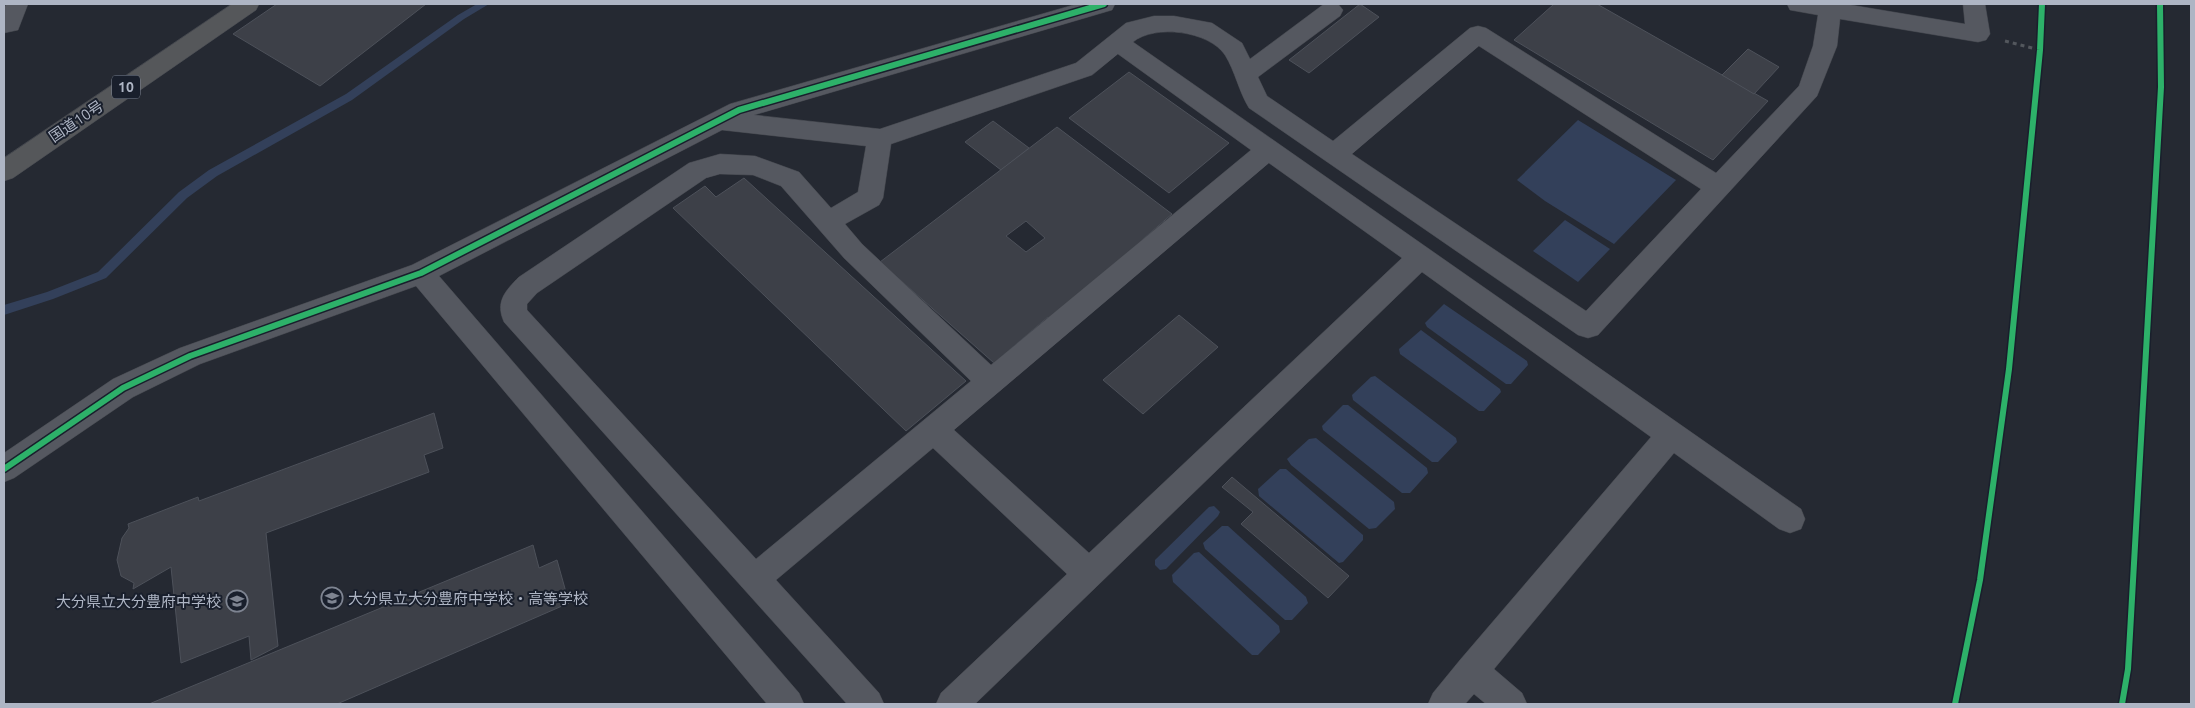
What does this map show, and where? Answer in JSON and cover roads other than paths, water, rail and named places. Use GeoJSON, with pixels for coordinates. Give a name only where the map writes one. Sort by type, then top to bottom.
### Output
{"type":"FeatureCollection","features":[{"type":"Feature","properties":{"kind":"highway","name":"国道10号"},"geometry":{"type":"LineString","coordinates":[[4,171],[248,4]]}},
{"type":"Feature","properties":{"kind":"street"},"geometry":{"type":"LineString","coordinates":[[4,25],[10,24],[17,4]]}},
{"type":"Feature","properties":{"kind":"street"},"geometry":{"type":"LineString","coordinates":[[4,469],[123,388],[190,356],[421,273],[739,110],[1104,4]]}},
{"type":"Feature","properties":{"kind":"street"},"geometry":{"type":"LineString","coordinates":[[1798,4],[1978,34],[1974,4]]}},
{"type":"Feature","properties":{"kind":"street"},"geometry":{"type":"LineString","coordinates":[[718,120],[880,138],[1084,69],[1134,28],[1154,24],[1191,26],[1218,37],[1234,49],[1257,102],[1588,327],[1809,90],[1825,46],[1830,9]]}},
{"type":"Feature","properties":{"kind":"street"},"geometry":{"type":"LineString","coordinates":[[1246,74],[1332,10]]}},
{"type":"Feature","properties":{"kind":"street"},"geometry":{"type":"LineString","coordinates":[[1334,154],[1478,34],[1718,187]]}},
{"type":"Feature","properties":{"kind":"street"},"geometry":{"type":"LineString","coordinates":[[1117,42],[1790,518]]}},
{"type":"Feature","properties":{"kind":"street"},"geometry":{"type":"LineString","coordinates":[[827,222],[870,198],[880,138]]}},
{"type":"Feature","properties":{"kind":"street"},"geometry":{"type":"LineString","coordinates":[[755,579],[1268,150]]}},
{"type":"Feature","properties":{"kind":"street"},"geometry":{"type":"LineString","coordinates":[[868,704],[514,314],[514,300],[528,285],[706,166],[720,164],[755,166],[790,179],[852,251],[991,382]]}},
{"type":"Feature","properties":{"kind":"street"},"geometry":{"type":"LineString","coordinates":[[952,704],[1421,257]]}},
{"type":"Feature","properties":{"kind":"street"},"geometry":{"type":"LineString","coordinates":[[421,273],[788,704]]}},
{"type":"Feature","properties":{"kind":"street"},"geometry":{"type":"LineString","coordinates":[[934,430],[1088,574]]}},
{"type":"Feature","properties":{"kind":"street"},"geometry":{"type":"LineString","coordinates":[[1444,704],[1671,435]]}},
{"type":"Feature","properties":{"kind":"street"},"geometry":{"type":"LineString","coordinates":[[1472,671],[1511,704]]}},
{"type":"Feature","properties":{"kind":"water"},"geometry":{"type":"Polygon","coordinates":[[[1578,120],[1676,180],[1614,244],[1545,201],[1517,180],[1578,120]]]}},
{"type":"Feature","properties":{"kind":"water"},"geometry":{"type":"Polygon","coordinates":[[[1565,220],[1610,249],[1578,282],[1533,251],[1565,220]]]}},
{"type":"Feature","properties":{"kind":"water"},"geometry":{"type":"Polygon","coordinates":[[[1444,304],[1527,361],[1528,365],[1511,384],[1506,384],[1427,327],[1425,323],[1444,304]]]}},
{"type":"Feature","properties":{"kind":"water"},"geometry":{"type":"Polygon","coordinates":[[[1421,330],[1500,389],[1501,392],[1484,411],[1479,411],[1400,354],[1399,349],[1421,330]]]}},
{"type":"Feature","properties":{"kind":"water"},"geometry":{"type":"Polygon","coordinates":[[[1375,376],[1456,438],[1457,442],[1438,462],[1432,462],[1353,400],[1352,395],[1371,377],[1375,376]]]}},
{"type":"Feature","properties":{"kind":"water"},"geometry":{"type":"Polygon","coordinates":[[[1343,405],[1348,405],[1427,468],[1428,473],[1410,493],[1402,493],[1323,430],[1322,426],[1343,405]]]}},
{"type":"Feature","properties":{"kind":"water"},"geometry":{"type":"Polygon","coordinates":[[[1316,438],[1394,502],[1395,509],[1376,528],[1369,529],[1291,465],[1287,459],[1309,439],[1316,438]]]}},
{"type":"Feature","properties":{"kind":"water"},"geometry":{"type":"Polygon","coordinates":[[[1280,469],[1286,469],[1363,535],[1363,540],[1343,562],[1339,563],[1259,496],[1258,489],[1280,469]]]}},
{"type":"Feature","properties":{"kind":"water"},"geometry":{"type":"Polygon","coordinates":[[[1214,506],[1220,512],[1218,516],[1166,569],[1160,570],[1155,565],[1155,560],[1209,507],[1214,506]]]}},
{"type":"Feature","properties":{"kind":"water"},"geometry":{"type":"Polygon","coordinates":[[[1222,526],[1228,526],[1306,597],[1308,603],[1292,620],[1285,620],[1205,549],[1203,543],[1222,526]]]}},
{"type":"Feature","properties":{"kind":"water"},"geometry":{"type":"Polygon","coordinates":[[[1199,552],[1279,626],[1280,632],[1258,655],[1252,655],[1173,582],[1172,575],[1194,553],[1199,552]]]}},
{"type":"Feature","properties":{"kind":"waterway"},"geometry":{"type":"LineString","coordinates":[[4,310],[49,296],[102,275],[183,195],[213,173],[349,97],[461,17],[484,4]]}},
{"type":"Feature","properties":{"kind":"place","name":"大分県立大分豊府中学校・高等学校"},"geometry":{"type":"Point","coordinates":[332,598]}},
{"type":"Feature","properties":{"kind":"place","name":"大分県立大分豊府中学校"},"geometry":{"type":"Point","coordinates":[237,601]}}]}
